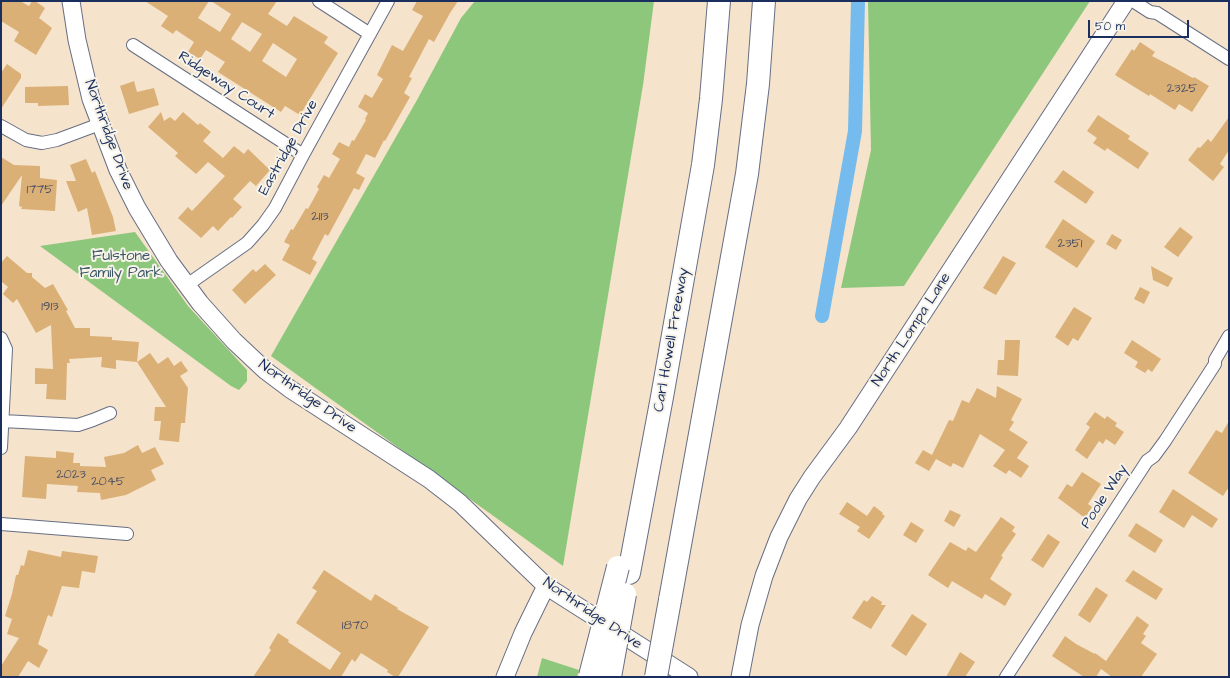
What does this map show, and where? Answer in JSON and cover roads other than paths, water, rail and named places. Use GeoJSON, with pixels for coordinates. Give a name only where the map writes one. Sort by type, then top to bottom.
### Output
{"type":"FeatureCollection","features":[{"type":"Feature","properties":{"kind":"highway","name":"Carl Howell Freeway"},"geometry":{"type":"LineString","coordinates":[[596,677],[624,570],[638,527],[702,173],[711,99],[718,1]]}},
{"type":"Feature","properties":{"kind":"highway"},"geometry":{"type":"LineString","coordinates":[[656,677],[747,174],[758,84],[764,1]]}},
{"type":"Feature","properties":{"kind":"street","name":"Northridge Drive"},"geometry":{"type":"LineString","coordinates":[[70,1],[77,40],[90,91],[100,124],[118,170],[137,208],[169,261],[200,303],[234,341],[266,371],[290,389],[428,479],[460,503],[546,586],[689,677]]}},
{"type":"Feature","properties":{"kind":"street"},"geometry":{"type":"LineString","coordinates":[[319,1],[370,34]]}},
{"type":"Feature","properties":{"kind":"street","name":"Eastridge Drive"},"geometry":{"type":"LineString","coordinates":[[187,285],[247,243],[263,225],[274,208],[388,1]]}},
{"type":"Feature","properties":{"kind":"street","name":"North Lompa Lane"},"geometry":{"type":"LineString","coordinates":[[740,677],[750,626],[764,576],[779,537],[798,499],[812,477],[848,428],[1126,1]]}},
{"type":"Feature","properties":{"kind":"street"},"geometry":{"type":"LineString","coordinates":[[1133,1],[1150,12],[1157,14],[1227,54]]}},
{"type":"Feature","properties":{"kind":"street","name":"Ridgeway Court"},"geometry":{"type":"LineString","coordinates":[[132,45],[303,155]]}},
{"type":"Feature","properties":{"kind":"street"},"geometry":{"type":"LineString","coordinates":[[1,126],[26,140],[42,142],[57,140],[100,124]]}},
{"type":"Feature","properties":{"kind":"street","name":"Poole Way"},"geometry":{"type":"LineString","coordinates":[[1006,677],[1147,461],[1154,456],[1165,441],[1215,364],[1215,360],[1229,336]]}},
{"type":"Feature","properties":{"kind":"street"},"geometry":{"type":"LineString","coordinates":[[1,338],[6,349],[1,448]]}},
{"type":"Feature","properties":{"kind":"street"},"geometry":{"type":"LineString","coordinates":[[3,421],[78,425],[110,412]]}},
{"type":"Feature","properties":{"kind":"street"},"geometry":{"type":"LineString","coordinates":[[1,524],[127,534]]}},
{"type":"Feature","properties":{"kind":"street"},"geometry":{"type":"LineString","coordinates":[[505,677],[523,633],[546,586]]}},
{"type":"Feature","properties":{"kind":"waterway"},"geometry":{"type":"LineString","coordinates":[[822,316],[855,131],[858,1]]}},
{"type":"Feature","properties":{"kind":"park label","name":"Fulstone Family Park"},"geometry":{"type":"Point","coordinates":[121,266]}}]}
